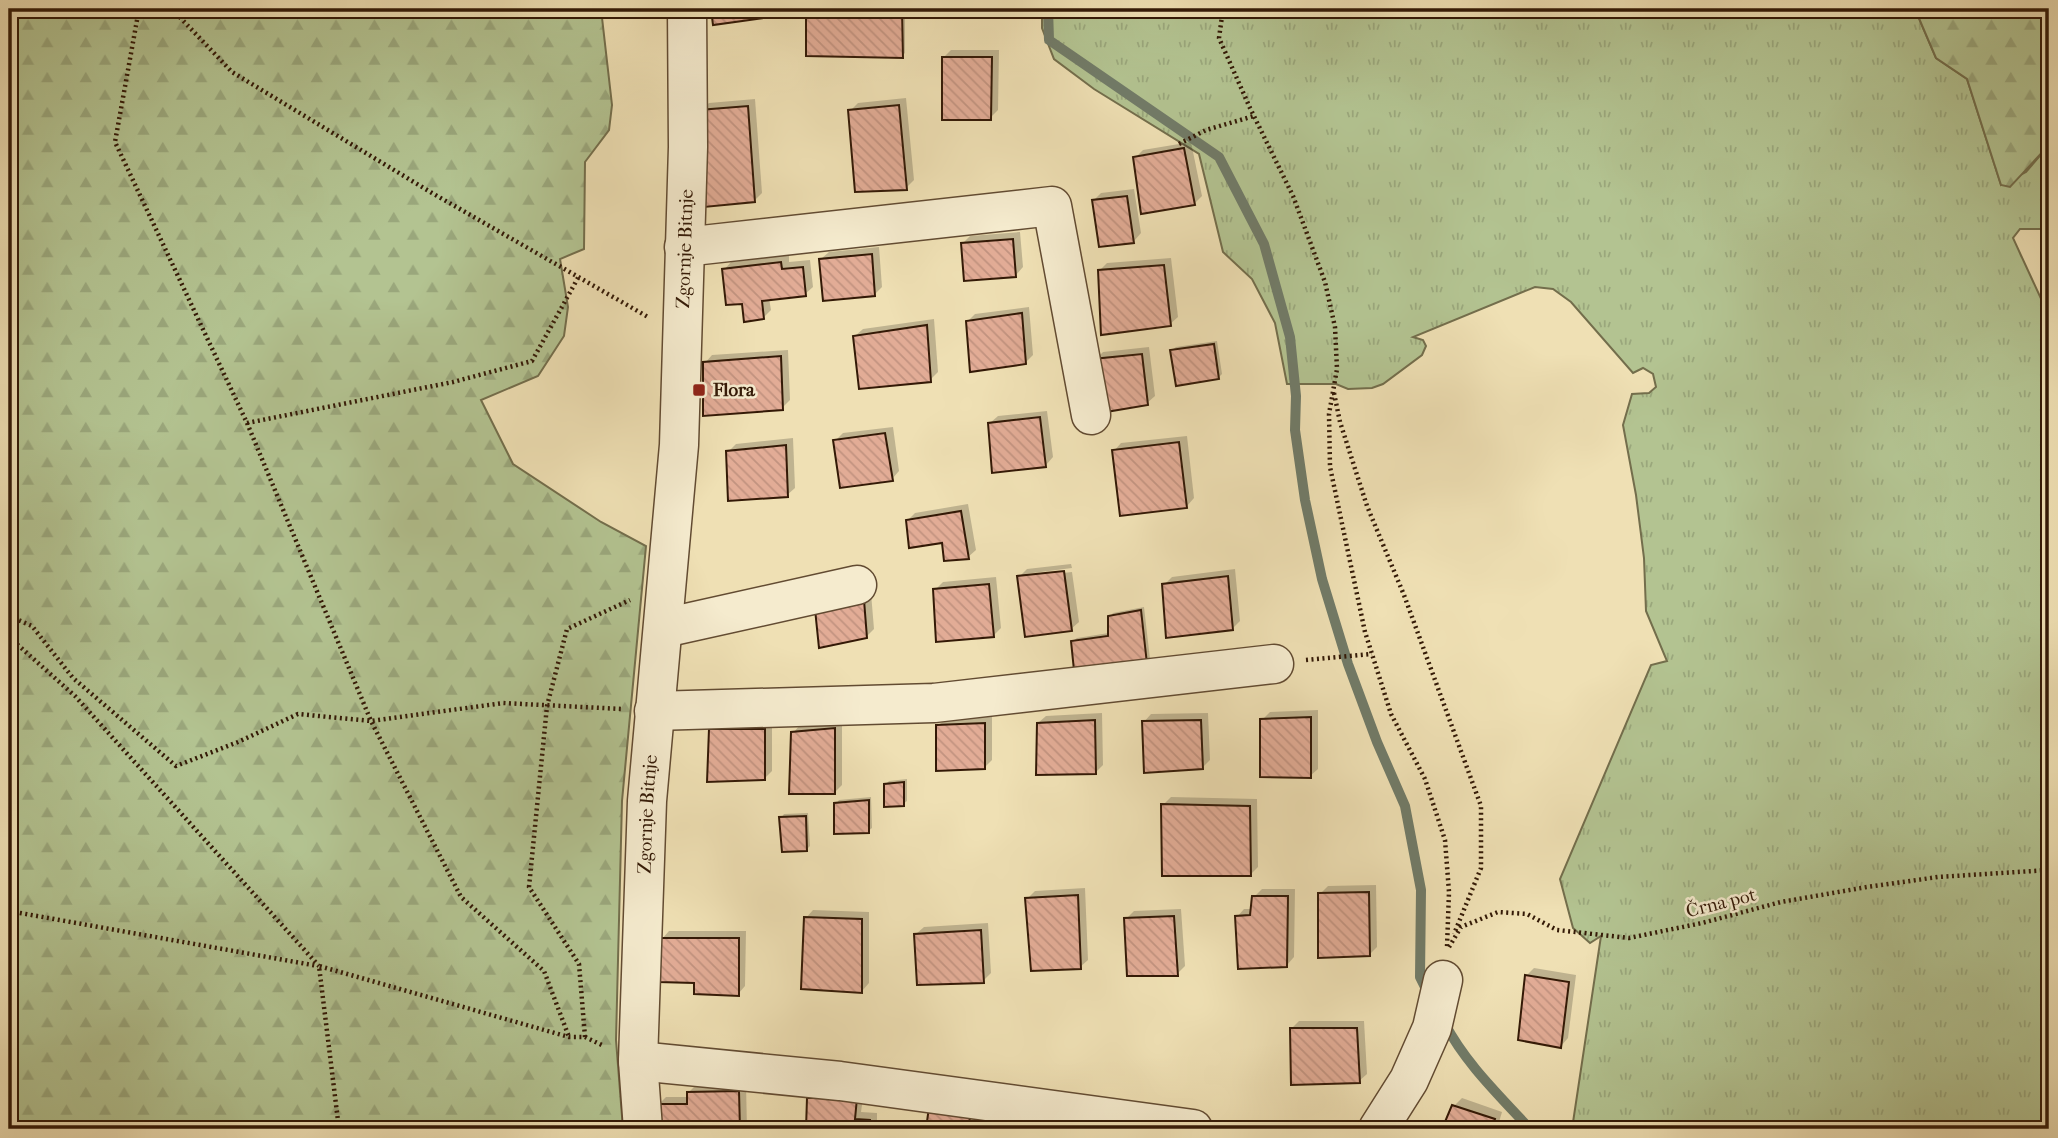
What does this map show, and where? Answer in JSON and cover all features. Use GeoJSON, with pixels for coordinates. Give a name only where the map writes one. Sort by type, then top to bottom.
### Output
{"type":"FeatureCollection","features":[{"type":"Feature","properties":{"kind":"street","name":"Zgornje Bitnje"},"geometry":{"type":"LineString","coordinates":[[643,1129],[638,1061],[647,801],[679,445],[688,147],[687,9]]}},
{"type":"Feature","properties":{"kind":"street"},"geometry":{"type":"LineString","coordinates":[[684,247],[1052,206],[1091,415]]}},
{"type":"Feature","properties":{"kind":"street"},"geometry":{"type":"LineString","coordinates":[[664,628],[858,586]]}},
{"type":"Feature","properties":{"kind":"street"},"geometry":{"type":"LineString","coordinates":[[654,710],[934,704],[1274,664]]}},
{"type":"Feature","properties":{"kind":"street"},"geometry":{"type":"LineString","coordinates":[[1378,1129],[1409,1080],[1432,1028],[1445,965]]}},
{"type":"Feature","properties":{"kind":"street"},"geometry":{"type":"LineString","coordinates":[[638,1061],[840,1081],[1192,1129]]}},
{"type":"Feature","properties":{"kind":"path"},"geometry":{"type":"LineString","coordinates":[[139,9],[115,142],[247,423],[371,721],[461,897],[544,971],[569,1037]]}},
{"type":"Feature","properties":{"kind":"path"},"geometry":{"type":"LineString","coordinates":[[172,9],[232,72],[432,193],[682,337]]}},
{"type":"Feature","properties":{"kind":"path"},"geometry":{"type":"LineString","coordinates":[[1223,9],[1220,38],[1293,196],[1325,282],[1335,327],[1337,369],[1329,414],[1330,467],[1372,654],[1391,714],[1424,779],[1445,840],[1449,892],[1445,965]]}},
{"type":"Feature","properties":{"kind":"path"},"geometry":{"type":"LineString","coordinates":[[1179,144],[1206,130],[1254,116]]}},
{"type":"Feature","properties":{"kind":"path"},"geometry":{"type":"LineString","coordinates":[[247,423],[453,383],[532,361],[579,276]]}},
{"type":"Feature","properties":{"kind":"path"},"geometry":{"type":"LineString","coordinates":[[1333,390],[1340,422],[1367,506],[1404,595],[1481,806],[1481,868],[1445,965]]}},
{"type":"Feature","properties":{"kind":"path"},"geometry":{"type":"LineString","coordinates":[[584,1037],[579,964],[529,887],[547,706],[567,629],[668,582]]}},
{"type":"Feature","properties":{"kind":"path"},"geometry":{"type":"LineString","coordinates":[[9,616],[32,626],[73,678],[176,766],[238,742],[298,714],[371,721],[503,703],[654,710]]}},
{"type":"Feature","properties":{"kind":"path"},"geometry":{"type":"LineString","coordinates":[[9,637],[75,696],[319,966],[339,1129]]}},
{"type":"Feature","properties":{"kind":"path"},"geometry":{"type":"LineString","coordinates":[[1319,658],[1372,654]]}},
{"type":"Feature","properties":{"kind":"path","name":"Črna pot"},"geometry":{"type":"LineString","coordinates":[[1445,965],[1461,926],[1498,912],[1527,914],[1557,930],[1629,938],[1702,923],[1781,902],[1867,887],[1938,877],[2049,870]]}},
{"type":"Feature","properties":{"kind":"path"},"geometry":{"type":"LineString","coordinates":[[9,911],[319,966],[569,1037],[584,1037],[638,1061]]}},
{"type":"Feature","properties":{"kind":"green space"},"geometry":{"type":"Polygon","coordinates":[[[9,9],[601,9],[612,105],[609,130],[585,162],[584,249],[560,259],[568,307],[564,336],[538,376],[481,400],[513,464],[601,522],[646,546],[622,801],[616,1040],[623,1129],[9,1129],[9,9]]]}},
{"type":"Feature","properties":{"kind":"green space"},"geometry":{"type":"Polygon","coordinates":[[[1042,9],[1915,9],[1936,58],[1967,79],[2001,185],[2026,172],[2049,145],[2049,229],[2020,229],[2013,238],[2049,316],[2049,1129],[1572,1129],[1601,936],[1590,943],[1573,928],[1560,879],[1651,665],[1667,661],[1646,611],[1644,558],[1623,425],[1632,394],[1649,393],[1656,387],[1653,374],[1643,368],[1633,373],[1571,302],[1553,289],[1535,287],[1413,337],[1423,340],[1426,346],[1422,355],[1383,384],[1372,388],[1348,389],[1336,384],[1287,384],[1275,323],[1252,279],[1223,252],[1199,154],[1094,89],[1054,59],[1042,28],[1042,9]]]}},
{"type":"Feature","properties":{"kind":"green space"},"geometry":{"type":"Polygon","coordinates":[[[1915,9],[2049,9],[2049,145],[2010,187],[2001,185],[1967,79],[1936,58],[1915,9]]]}},
{"type":"Feature","properties":{"kind":"building"},"geometry":{"type":"Polygon","coordinates":[[[711,9],[770,9],[771,17],[713,25],[711,9]]]}},
{"type":"Feature","properties":{"kind":"building"},"geometry":{"type":"Polygon","coordinates":[[[806,9],[902,9],[903,58],[806,56],[806,9]]]}},
{"type":"Feature","properties":{"kind":"building"},"geometry":{"type":"Polygon","coordinates":[[[942,57],[992,57],[991,120],[942,120],[942,57]]]}},
{"type":"Feature","properties":{"kind":"building"},"geometry":{"type":"Polygon","coordinates":[[[899,105],[907,190],[855,192],[848,110],[899,105]]]}},
{"type":"Feature","properties":{"kind":"building"},"geometry":{"type":"Polygon","coordinates":[[[748,106],[755,202],[704,207],[699,110],[748,106]]]}},
{"type":"Feature","properties":{"kind":"building"},"geometry":{"type":"Polygon","coordinates":[[[1184,148],[1195,205],[1141,214],[1133,157],[1184,148]]]}},
{"type":"Feature","properties":{"kind":"building"},"geometry":{"type":"Polygon","coordinates":[[[1127,196],[1134,243],[1099,247],[1092,200],[1127,196]]]}},
{"type":"Feature","properties":{"kind":"building"},"geometry":{"type":"Polygon","coordinates":[[[1013,239],[1016,277],[964,281],[961,243],[1013,239]]]}},
{"type":"Feature","properties":{"kind":"building"},"geometry":{"type":"Polygon","coordinates":[[[872,254],[875,296],[823,301],[819,259],[872,254]]]}},
{"type":"Feature","properties":{"kind":"building"},"geometry":{"type":"Polygon","coordinates":[[[781,262],[782,269],[803,267],[806,296],[762,301],[764,319],[744,322],[742,304],[726,305],[722,269],[781,262]]]}},
{"type":"Feature","properties":{"kind":"building"},"geometry":{"type":"Polygon","coordinates":[[[1164,265],[1171,326],[1101,335],[1098,270],[1164,265]]]}},
{"type":"Feature","properties":{"kind":"building"},"geometry":{"type":"Polygon","coordinates":[[[1022,313],[1026,364],[970,372],[966,321],[1022,313]]]}},
{"type":"Feature","properties":{"kind":"building"},"geometry":{"type":"Polygon","coordinates":[[[927,325],[931,382],[859,389],[853,336],[927,325]]]}},
{"type":"Feature","properties":{"kind":"building"},"geometry":{"type":"Polygon","coordinates":[[[1214,344],[1219,379],[1176,386],[1170,350],[1214,344]]]}},
{"type":"Feature","properties":{"kind":"building"},"geometry":{"type":"Polygon","coordinates":[[[1142,354],[1148,405],[1100,413],[1093,359],[1142,354]]]}},
{"type":"Feature","properties":{"kind":"building"},"geometry":{"type":"Polygon","coordinates":[[[781,356],[783,410],[703,416],[703,362],[781,356]]]}},
{"type":"Feature","properties":{"kind":"building"},"geometry":{"type":"Polygon","coordinates":[[[1040,417],[1046,467],[992,473],[988,423],[1040,417]]]}},
{"type":"Feature","properties":{"kind":"building"},"geometry":{"type":"Polygon","coordinates":[[[885,433],[893,481],[840,488],[833,440],[885,433]]]}},
{"type":"Feature","properties":{"kind":"building"},"geometry":{"type":"Polygon","coordinates":[[[1179,442],[1187,508],[1120,516],[1112,450],[1179,442]]]}},
{"type":"Feature","properties":{"kind":"building"},"geometry":{"type":"Polygon","coordinates":[[[786,445],[788,497],[728,501],[726,451],[786,445]]]}},
{"type":"Feature","properties":{"kind":"building"},"geometry":{"type":"Polygon","coordinates":[[[961,511],[969,559],[944,561],[942,543],[909,548],[906,520],[961,511]]]}},
{"type":"Feature","properties":{"kind":"building"},"geometry":{"type":"Polygon","coordinates":[[[1064,571],[1072,631],[1025,637],[1017,576],[1064,571]]]}},
{"type":"Feature","properties":{"kind":"building"},"geometry":{"type":"Polygon","coordinates":[[[1228,576],[1233,630],[1166,638],[1162,584],[1228,576]]]}},
{"type":"Feature","properties":{"kind":"building"},"geometry":{"type":"Polygon","coordinates":[[[989,584],[994,637],[936,642],[933,589],[989,584]]]}},
{"type":"Feature","properties":{"kind":"building"},"geometry":{"type":"Polygon","coordinates":[[[864,600],[867,638],[819,648],[815,609],[864,600]]]}},
{"type":"Feature","properties":{"kind":"building"},"geometry":{"type":"Polygon","coordinates":[[[1141,610],[1147,664],[1075,680],[1071,641],[1108,636],[1108,616],[1141,610]]]}},
{"type":"Feature","properties":{"kind":"building"},"geometry":{"type":"Polygon","coordinates":[[[1311,717],[1311,778],[1260,777],[1260,719],[1311,717]]]}},
{"type":"Feature","properties":{"kind":"building"},"geometry":{"type":"Polygon","coordinates":[[[1095,720],[1096,774],[1036,775],[1037,723],[1095,720]]]}},
{"type":"Feature","properties":{"kind":"building"},"geometry":{"type":"Polygon","coordinates":[[[1201,720],[1203,769],[1144,773],[1142,721],[1201,720]]]}},
{"type":"Feature","properties":{"kind":"building"},"geometry":{"type":"Polygon","coordinates":[[[985,723],[985,769],[936,771],[936,725],[985,723]]]}},
{"type":"Feature","properties":{"kind":"building"},"geometry":{"type":"Polygon","coordinates":[[[835,728],[835,794],[789,794],[791,732],[835,728]]]}},
{"type":"Feature","properties":{"kind":"building"},"geometry":{"type":"Polygon","coordinates":[[[709,729],[765,729],[765,780],[707,782],[709,729]]]}},
{"type":"Feature","properties":{"kind":"building"},"geometry":{"type":"Polygon","coordinates":[[[904,782],[904,806],[884,807],[884,784],[904,782]]]}},
{"type":"Feature","properties":{"kind":"building"},"geometry":{"type":"Polygon","coordinates":[[[869,800],[869,833],[834,834],[834,803],[869,800]]]}},
{"type":"Feature","properties":{"kind":"building"},"geometry":{"type":"Polygon","coordinates":[[[1161,804],[1250,806],[1251,876],[1162,876],[1161,804]]]}},
{"type":"Feature","properties":{"kind":"building"},"geometry":{"type":"Polygon","coordinates":[[[806,816],[807,851],[782,852],[779,817],[806,816]]]}},
{"type":"Feature","properties":{"kind":"building"},"geometry":{"type":"Polygon","coordinates":[[[1369,892],[1370,956],[1318,958],[1318,893],[1369,892]]]}},
{"type":"Feature","properties":{"kind":"building"},"geometry":{"type":"Polygon","coordinates":[[[1078,895],[1081,969],[1031,971],[1025,898],[1078,895]]]}},
{"type":"Feature","properties":{"kind":"building"},"geometry":{"type":"Polygon","coordinates":[[[1252,896],[1288,896],[1287,967],[1238,969],[1235,916],[1250,915],[1252,896]]]}},
{"type":"Feature","properties":{"kind":"building"},"geometry":{"type":"Polygon","coordinates":[[[1174,916],[1178,976],[1127,976],[1124,918],[1174,916]]]}},
{"type":"Feature","properties":{"kind":"building"},"geometry":{"type":"Polygon","coordinates":[[[804,917],[862,919],[862,993],[801,989],[804,917]]]}},
{"type":"Feature","properties":{"kind":"building"},"geometry":{"type":"Polygon","coordinates":[[[981,930],[984,983],[917,985],[914,934],[981,930]]]}},
{"type":"Feature","properties":{"kind":"building"},"geometry":{"type":"Polygon","coordinates":[[[660,938],[739,938],[739,996],[694,994],[694,983],[659,982],[660,938]]]}},
{"type":"Feature","properties":{"kind":"building"},"geometry":{"type":"Polygon","coordinates":[[[1525,975],[1569,982],[1561,1048],[1518,1040],[1525,975]]]}},
{"type":"Feature","properties":{"kind":"building"},"geometry":{"type":"Polygon","coordinates":[[[1290,1028],[1357,1028],[1360,1083],[1291,1085],[1290,1028]]]}},
{"type":"Feature","properties":{"kind":"building"},"geometry":{"type":"Polygon","coordinates":[[[739,1091],[740,1129],[658,1129],[657,1104],[687,1104],[687,1092],[739,1091]]]}},
{"type":"Feature","properties":{"kind":"building"},"geometry":{"type":"Polygon","coordinates":[[[807,1098],[857,1098],[855,1119],[870,1120],[870,1129],[806,1129],[807,1098]]]}},
{"type":"Feature","properties":{"kind":"building"},"geometry":{"type":"Polygon","coordinates":[[[1452,1105],[1495,1119],[1492,1129],[1442,1129],[1452,1105]]]}},
{"type":"Feature","properties":{"kind":"building"},"geometry":{"type":"Polygon","coordinates":[[[929,1107],[970,1114],[969,1129],[926,1129],[929,1107]]]}},
{"type":"Feature","properties":{"kind":"waterway"},"geometry":{"type":"LineString","coordinates":[[1048,9],[1049,40],[1219,157],[1264,244],[1290,337],[1296,396],[1295,430],[1305,500],[1322,579],[1348,664],[1377,742],[1405,806],[1421,890],[1420,977],[1428,993]]}},
{"type":"Feature","properties":{"kind":"waterway"},"geometry":{"type":"LineString","coordinates":[[1445,1024],[1473,1066],[1530,1129]]}},
{"type":"Feature","properties":{"kind":"place","name":"Flora"},"geometry":{"type":"Point","coordinates":[699,390]}}]}
